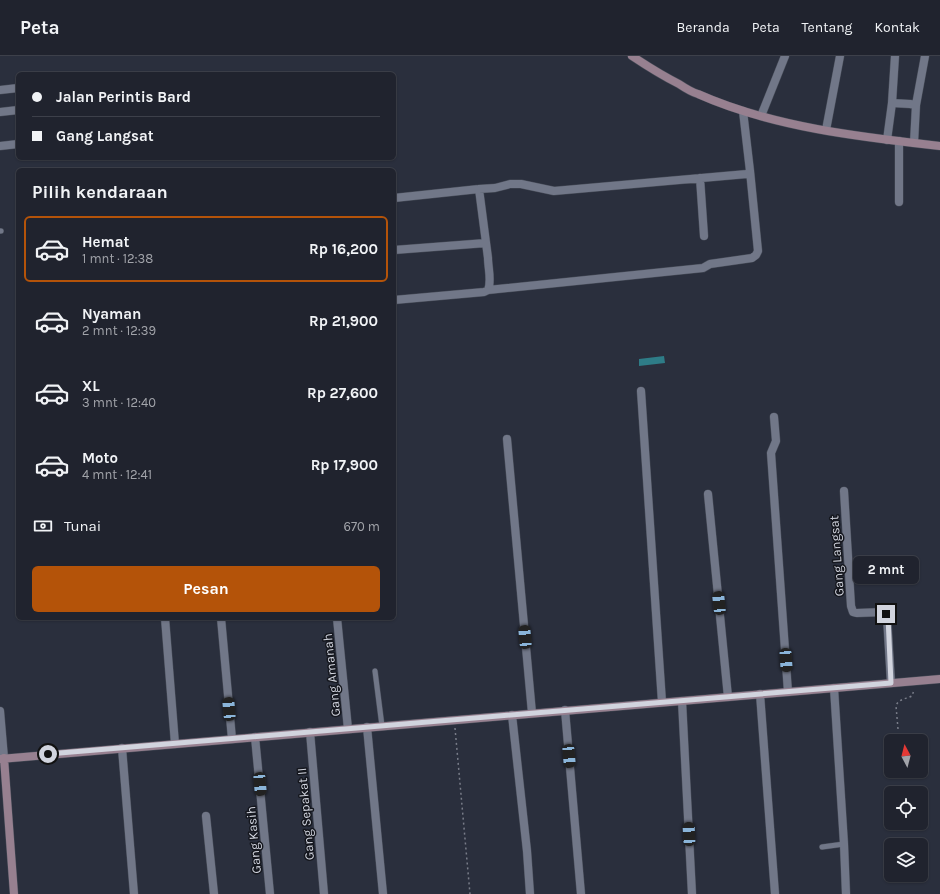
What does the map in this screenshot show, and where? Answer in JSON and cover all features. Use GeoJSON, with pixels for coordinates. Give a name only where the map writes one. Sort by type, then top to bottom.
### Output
{"type":"FeatureCollection","features":[{"type":"Feature","properties":{"kind":"street"},"geometry":{"type":"LineString","coordinates":[[632,56],[697,94],[743,111],[791,124],[887,140],[940,146]]}},
{"type":"Feature","properties":{"kind":"street"},"geometry":{"type":"LineString","coordinates":[[761,116],[785,56]]}},
{"type":"Feature","properties":{"kind":"street"},"geometry":{"type":"LineString","coordinates":[[826,130],[840,56]]}},
{"type":"Feature","properties":{"kind":"street"},"geometry":{"type":"LineString","coordinates":[[887,140],[892,103],[895,56]]}},
{"type":"Feature","properties":{"kind":"street"},"geometry":{"type":"LineString","coordinates":[[914,143],[916,105],[925,56]]}},
{"type":"Feature","properties":{"kind":"street"},"geometry":{"type":"LineString","coordinates":[[0,90],[16,88]]}},
{"type":"Feature","properties":{"kind":"street"},"geometry":{"type":"LineString","coordinates":[[892,103],[916,105]]}},
{"type":"Feature","properties":{"kind":"street"},"geometry":{"type":"LineString","coordinates":[[0,112],[16,110]]}},
{"type":"Feature","properties":{"kind":"street"},"geometry":{"type":"LineString","coordinates":[[396,300],[484,292],[488,290],[703,268],[710,264],[752,258],[758,251],[743,111]]}},
{"type":"Feature","properties":{"kind":"street"},"geometry":{"type":"LineString","coordinates":[[899,141],[900,202]]}},
{"type":"Feature","properties":{"kind":"street"},"geometry":{"type":"LineString","coordinates":[[0,146],[16,144]]}},
{"type":"Feature","properties":{"kind":"street"},"geometry":{"type":"LineString","coordinates":[[396,198],[495,188],[510,184],[521,184],[554,191],[747,174],[750,171]]}},
{"type":"Feature","properties":{"kind":"street"},"geometry":{"type":"LineString","coordinates":[[700,178],[704,236]]}},
{"type":"Feature","properties":{"kind":"street"},"geometry":{"type":"LineString","coordinates":[[479,189],[490,280],[488,290]]}},
{"type":"Feature","properties":{"kind":"street"},"geometry":{"type":"LineString","coordinates":[[396,250],[486,243]]}},
{"type":"Feature","properties":{"kind":"street"},"geometry":{"type":"LineString","coordinates":[[641,392],[662,702]]}},
{"type":"Feature","properties":{"kind":"street"},"geometry":{"type":"LineString","coordinates":[[774,417],[776,441],[771,453],[788,692]]}},
{"type":"Feature","properties":{"kind":"street"},"geometry":{"type":"LineString","coordinates":[[507,439],[532,713]]}},
{"type":"Feature","properties":{"kind":"street","name":"Gang Langsat"},"geometry":{"type":"LineString","coordinates":[[844,491],[851,606],[853,612],[884,612],[888,617],[891,683]]}},
{"type":"Feature","properties":{"kind":"street"},"geometry":{"type":"LineString","coordinates":[[708,494],[728,697]]}},
{"type":"Feature","properties":{"kind":"street"},"geometry":{"type":"LineString","coordinates":[[165,620],[175,744]]}},
{"type":"Feature","properties":{"kind":"street"},"geometry":{"type":"LineString","coordinates":[[221,620],[232,739]]}},
{"type":"Feature","properties":{"kind":"street","name":"Gang Amanah"},"geometry":{"type":"LineString","coordinates":[[337,620],[348,729]]}},
{"type":"Feature","properties":{"kind":"street"},"geometry":{"type":"LineString","coordinates":[[2,758],[940,679]]}},
{"type":"Feature","properties":{"kind":"street"},"geometry":{"type":"LineString","coordinates":[[834,688],[846,894]]}},
{"type":"Feature","properties":{"kind":"street"},"geometry":{"type":"LineString","coordinates":[[760,694],[775,894]]}},
{"type":"Feature","properties":{"kind":"street"},"geometry":{"type":"LineString","coordinates":[[682,701],[692,894]]}},
{"type":"Feature","properties":{"kind":"street"},"geometry":{"type":"LineString","coordinates":[[566,710],[581,894]]}},
{"type":"Feature","properties":{"kind":"street"},"geometry":{"type":"LineString","coordinates":[[0,711],[2,758],[14,894]]}},
{"type":"Feature","properties":{"kind":"street"},"geometry":{"type":"LineString","coordinates":[[512,715],[527,851],[530,894]]}},
{"type":"Feature","properties":{"kind":"street"},"geometry":{"type":"LineString","coordinates":[[368,727],[383,894]]}},
{"type":"Feature","properties":{"kind":"street","name":"Gang Sepakat II"},"geometry":{"type":"LineString","coordinates":[[310,732],[324,894]]}},
{"type":"Feature","properties":{"kind":"street","name":"Gang Kasih"},"geometry":{"type":"LineString","coordinates":[[255,737],[270,894]]}},
{"type":"Feature","properties":{"kind":"street"},"geometry":{"type":"LineString","coordinates":[[122,748],[134,894]]}},
{"type":"Feature","properties":{"kind":"street"},"geometry":{"type":"LineString","coordinates":[[206,816],[214,894]]}},
{"type":"Feature","properties":{"kind":"lane"},"geometry":{"type":"LineString","coordinates":[[376,671],[382,726]]}},
{"type":"Feature","properties":{"kind":"lane"},"geometry":{"type":"LineString","coordinates":[[822,847],[844,844]]}},
{"type":"Feature","properties":{"kind":"path"},"geometry":{"type":"LineString","coordinates":[[898,729],[897,703],[912,696],[916,681]]}},
{"type":"Feature","properties":{"kind":"path"},"geometry":{"type":"LineString","coordinates":[[455,720],[470,894]]}},
{"type":"Feature","properties":{"kind":"water"},"geometry":{"type":"Polygon","coordinates":[[[664,356],[665,363],[639,366],[639,359],[664,356]]]}},
{"type":"Feature","properties":{"kind":"route"},"geometry":{"type":"LineString","coordinates":[[48,754],[891,683],[888,617],[886,614]]}}]}
